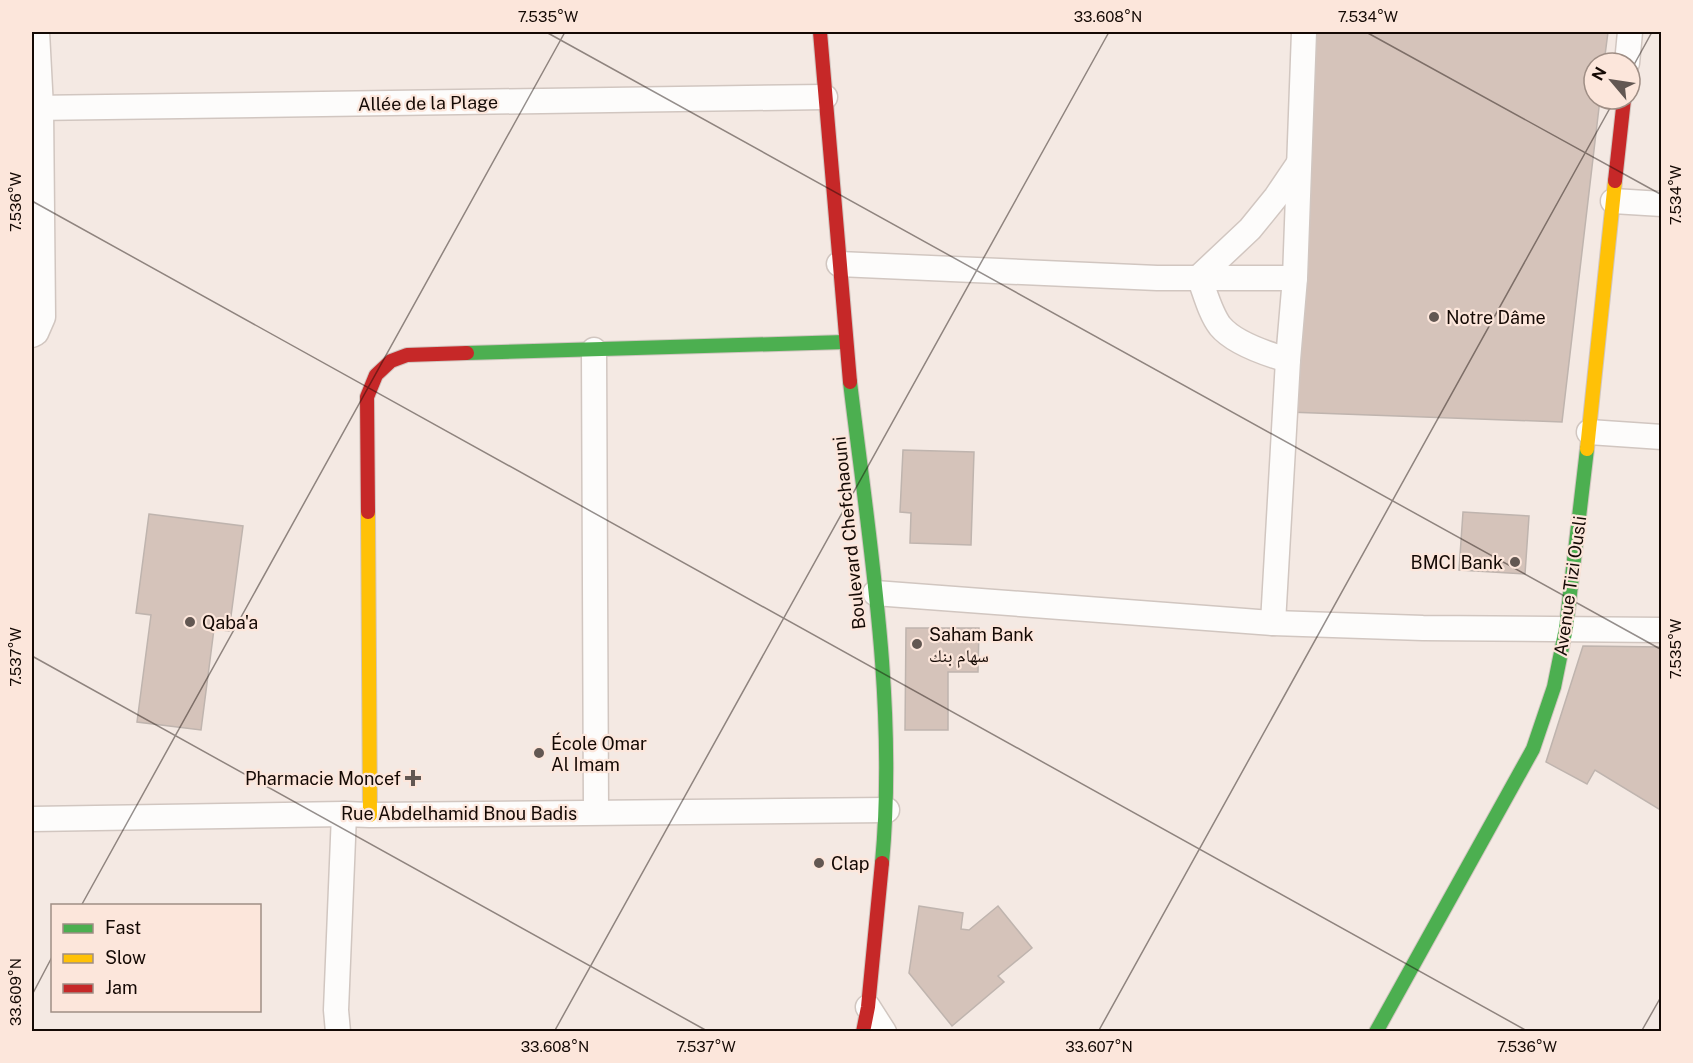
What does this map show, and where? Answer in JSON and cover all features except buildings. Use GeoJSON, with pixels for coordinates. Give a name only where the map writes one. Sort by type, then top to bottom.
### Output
{"type":"FeatureCollection","features":[{"type":"Feature","properties":{"kind":"street"},"geometry":{"type":"LineString","coordinates":[[32,335],[36,333],[43,317],[36,108],[37,32]]}},
{"type":"Feature","properties":{"kind":"street","name":"Boulevard Chefchaouni"},"geometry":{"type":"LineString","coordinates":[[820,32],[845,342],[875,593],[885,716],[887,810],[864,1032]]}},
{"type":"Feature","properties":{"kind":"street"},"geometry":{"type":"LineString","coordinates":[[1273,623],[1295,278],[1304,32]]}},
{"type":"Feature","properties":{"kind":"street"},"geometry":{"type":"LineString","coordinates":[[1628,51],[1630,32]]}},
{"type":"Feature","properties":{"kind":"street","name":"Allée de la Plage"},"geometry":{"type":"LineString","coordinates":[[36,108],[825,97]]}},
{"type":"Feature","properties":{"kind":"street","name":"Avenue Tizi Ousli"},"geometry":{"type":"LineString","coordinates":[[1376,1032],[1533,749],[1554,687],[1566,628],[1623,111]]}},
{"type":"Feature","properties":{"kind":"street"},"geometry":{"type":"LineString","coordinates":[[1199,277],[1250,229],[1276,197],[1299,162]]}},
{"type":"Feature","properties":{"kind":"street"},"geometry":{"type":"LineString","coordinates":[[1613,201],[1662,204]]}},
{"type":"Feature","properties":{"kind":"street"},"geometry":{"type":"LineString","coordinates":[[839,264],[1157,278],[1295,278]]}},
{"type":"Feature","properties":{"kind":"street"},"geometry":{"type":"LineString","coordinates":[[1199,277],[1220,326],[1251,346],[1269,355],[1288,360]]}},
{"type":"Feature","properties":{"kind":"street"},"geometry":{"type":"LineString","coordinates":[[370,815],[368,398],[373,381],[384,364],[407,355],[845,342]]}},
{"type":"Feature","properties":{"kind":"street"},"geometry":{"type":"LineString","coordinates":[[594,350],[596,812]]}},
{"type":"Feature","properties":{"kind":"street"},"geometry":{"type":"LineString","coordinates":[[1589,432],[1662,437]]}},
{"type":"Feature","properties":{"kind":"street"},"geometry":{"type":"LineString","coordinates":[[875,593],[1273,623],[1423,628],[1662,630]]}},
{"type":"Feature","properties":{"kind":"street","name":"Rue Abdelhamid Bnou Badis"},"geometry":{"type":"LineString","coordinates":[[32,819],[887,810]]}},
{"type":"Feature","properties":{"kind":"street"},"geometry":{"type":"LineString","coordinates":[[338,1032],[336,1010],[344,814]]}},
{"type":"Feature","properties":{"kind":"street"},"geometry":{"type":"LineString","coordinates":[[868,1007],[884,1032]]}},
{"type":"Feature","properties":{"kind":"traffic: fast"},"geometry":{"type":"LineString","coordinates":[[467,353],[845,342]]}},
{"type":"Feature","properties":{"kind":"traffic: fast"},"geometry":{"type":"LineString","coordinates":[[850,382],[879,622],[886,743],[886,803],[882,863]]}},
{"type":"Feature","properties":{"kind":"traffic: fast"},"geometry":{"type":"LineString","coordinates":[[1376,1032],[1533,749],[1554,687],[1566,628],[1587,449]]}},
{"type":"Feature","properties":{"kind":"traffic: slow"},"geometry":{"type":"LineString","coordinates":[[1587,449],[1615,181]]}},
{"type":"Feature","properties":{"kind":"traffic: slow"},"geometry":{"type":"LineString","coordinates":[[368,512],[370,815]]}},
{"type":"Feature","properties":{"kind":"traffic: jam"},"geometry":{"type":"LineString","coordinates":[[820,32],[850,382]]}},
{"type":"Feature","properties":{"kind":"traffic: jam"},"geometry":{"type":"LineString","coordinates":[[1615,181],[1623,111]]}},
{"type":"Feature","properties":{"kind":"traffic: jam"},"geometry":{"type":"LineString","coordinates":[[368,512],[367,397],[376,375],[391,361],[407,355],[467,353]]}},
{"type":"Feature","properties":{"kind":"traffic: jam"},"geometry":{"type":"LineString","coordinates":[[863,1032],[868,1007],[882,863]]}},
{"type":"Feature","properties":{"kind":"place","name":"Notre Dâme"},"geometry":{"type":"Point","coordinates":[1434,317]}},
{"type":"Feature","properties":{"kind":"place","name":"BMCI Bank"},"geometry":{"type":"Point","coordinates":[1515,562]}},
{"type":"Feature","properties":{"kind":"place","name":"Qaba'a"},"geometry":{"type":"Point","coordinates":[190,622]}},
{"type":"Feature","properties":{"kind":"place","name":"Saham Bank سهام بنك"},"geometry":{"type":"Point","coordinates":[917,644]}},
{"type":"Feature","properties":{"kind":"place","name":"École Omar Al Imam"},"geometry":{"type":"Point","coordinates":[539,753]}},
{"type":"Feature","properties":{"kind":"place","name":"Pharmacie Moncef"},"geometry":{"type":"Point","coordinates":[413,778]}},
{"type":"Feature","properties":{"kind":"place","name":"Clap"},"geometry":{"type":"Point","coordinates":[819,863]}}]}
